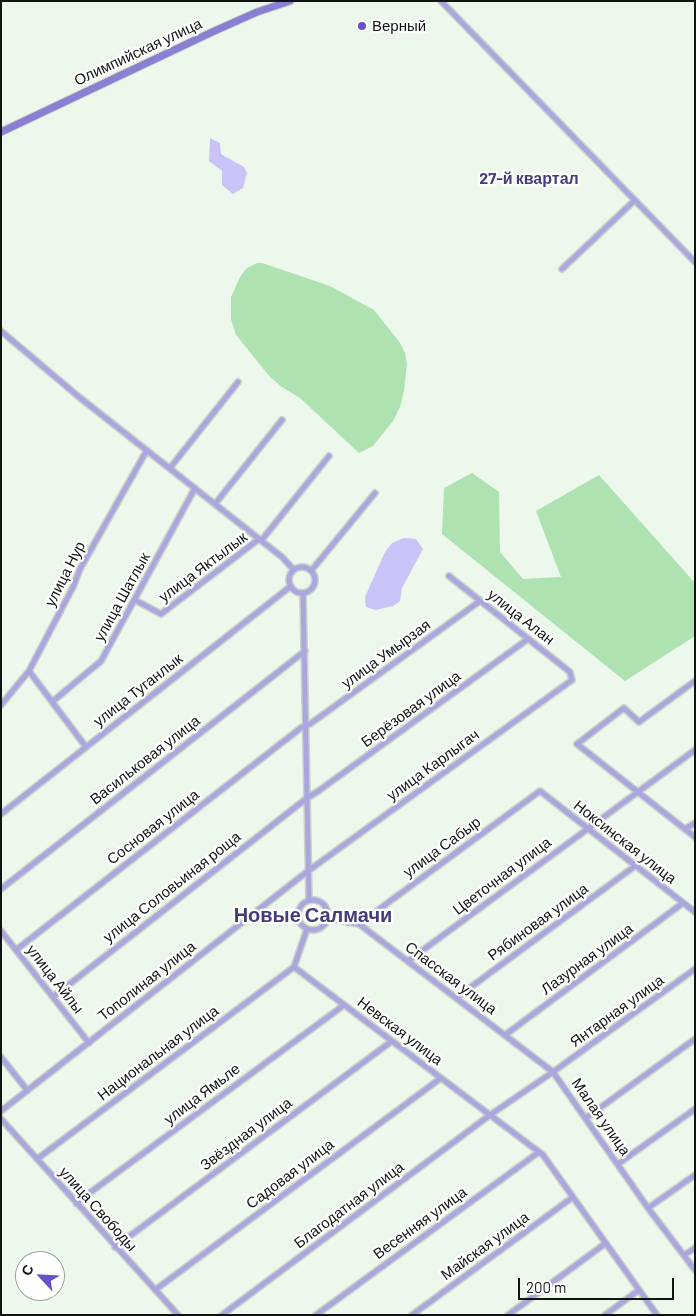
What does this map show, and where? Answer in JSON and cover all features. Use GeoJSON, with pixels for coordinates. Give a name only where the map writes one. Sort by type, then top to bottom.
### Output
{"type":"FeatureCollection","features":[{"type":"Feature","properties":{"kind":"street","name":"Олимпийская улица"},"geometry":{"type":"LineString","coordinates":[[1,132],[210,33],[257,12],[290,1]]}},
{"type":"Feature","properties":{"kind":"street"},"geometry":{"type":"LineString","coordinates":[[441,1],[695,262]]}},
{"type":"Feature","properties":{"kind":"street"},"geometry":{"type":"LineString","coordinates":[[562,269],[634,200]]}},
{"type":"Feature","properties":{"kind":"street"},"geometry":{"type":"LineString","coordinates":[[1,331],[79,397],[282,557],[294,570]]}},
{"type":"Feature","properties":{"kind":"street"},"geometry":{"type":"LineString","coordinates":[[170,468],[238,382]]}},
{"type":"Feature","properties":{"kind":"street"},"geometry":{"type":"LineString","coordinates":[[216,504],[282,420]]}},
{"type":"Feature","properties":{"kind":"street","name":"улица Нур"},"geometry":{"type":"LineString","coordinates":[[1,705],[29,671],[74,587],[80,569],[147,450]]}},
{"type":"Feature","properties":{"kind":"street"},"geometry":{"type":"LineString","coordinates":[[260,540],[329,456]]}},
{"type":"Feature","properties":{"kind":"street","name":"улица Шатлык"},"geometry":{"type":"LineString","coordinates":[[52,702],[102,661],[195,488]]}},
{"type":"Feature","properties":{"kind":"street"},"geometry":{"type":"LineString","coordinates":[[311,571],[375,493]]}},
{"type":"Feature","properties":{"kind":"street","name":"улица Яктылык"},"geometry":{"type":"LineString","coordinates":[[135,600],[161,614],[260,540]]}},
{"type":"Feature","properties":{"kind":"street"},"geometry":{"type":"LineString","coordinates":[[303,567],[311,571],[314,575],[314,585],[308,592],[297,592],[291,586],[289,580],[294,570],[303,567]]}},
{"type":"Feature","properties":{"kind":"street","name":"улица Алан"},"geometry":{"type":"LineString","coordinates":[[449,576],[570,672],[572,680]]}},
{"type":"Feature","properties":{"kind":"street","name":"улица Туганлык"},"geometry":{"type":"LineString","coordinates":[[1,814],[291,586]]}},
{"type":"Feature","properties":{"kind":"street"},"geometry":{"type":"LineString","coordinates":[[303,593],[309,900]]}},
{"type":"Feature","properties":{"kind":"street","name":"улица Умырзая"},"geometry":{"type":"LineString","coordinates":[[306,726],[480,601]]}},
{"type":"Feature","properties":{"kind":"street","name":"Берёзовая улица"},"geometry":{"type":"LineString","coordinates":[[307,798],[528,639]]}},
{"type":"Feature","properties":{"kind":"street","name":"Васильковая улица"},"geometry":{"type":"LineString","coordinates":[[1,889],[305,651]]}},
{"type":"Feature","properties":{"kind":"street"},"geometry":{"type":"LineString","coordinates":[[29,671],[86,747]]}},
{"type":"Feature","properties":{"kind":"street","name":"улица Карлыгач"},"geometry":{"type":"LineString","coordinates":[[308,871],[572,680]]}},
{"type":"Feature","properties":{"kind":"street"},"geometry":{"type":"LineString","coordinates":[[695,681],[639,722],[624,708],[577,744],[695,837]]}},
{"type":"Feature","properties":{"kind":"street","name":"Сосновая улица"},"geometry":{"type":"LineString","coordinates":[[16,950],[294,733],[306,726]]}},
{"type":"Feature","properties":{"kind":"street","name":"Цветочная улица"},"geometry":{"type":"LineString","coordinates":[[408,961],[695,750]]}},
{"type":"Feature","properties":{"kind":"street","name":"Ноксинская улица"},"geometry":{"type":"LineString","coordinates":[[540,791],[695,912]]}},
{"type":"Feature","properties":{"kind":"street","name":"улица Сабыр"},"geometry":{"type":"LineString","coordinates":[[359,924],[540,791]]}},
{"type":"Feature","properties":{"kind":"street","name":"улица Соловьиная роща"},"geometry":{"type":"LineString","coordinates":[[53,996],[307,798]]}},
{"type":"Feature","properties":{"kind":"street"},"geometry":{"type":"LineString","coordinates":[[685,829],[695,823]]}},
{"type":"Feature","properties":{"kind":"street","name":"Рябиновая улица"},"geometry":{"type":"LineString","coordinates":[[456,998],[635,866]]}},
{"type":"Feature","properties":{"kind":"street","name":"Тополиная улица"},"geometry":{"type":"LineString","coordinates":[[1,1111],[308,871]]}},
{"type":"Feature","properties":{"kind":"street"},"geometry":{"type":"LineString","coordinates":[[309,900],[321,902],[328,912],[328,918],[320,928],[314,930],[307,929],[298,920],[299,908],[309,900]]}},
{"type":"Feature","properties":{"kind":"street","name":"Лазурная улица"},"geometry":{"type":"LineString","coordinates":[[505,1035],[683,903]]}},
{"type":"Feature","properties":{"kind":"street","name":"Спасская улица"},"geometry":{"type":"LineString","coordinates":[[328,918],[359,924],[553,1072]]}},
{"type":"Feature","properties":{"kind":"street"},"geometry":{"type":"LineString","coordinates":[[294,967],[307,929]]}},
{"type":"Feature","properties":{"kind":"street","name":"улица Айлы"},"geometry":{"type":"LineString","coordinates":[[1,931],[89,1043]]}},
{"type":"Feature","properties":{"kind":"street","name":"Невская улица"},"geometry":{"type":"LineString","coordinates":[[294,967],[490,1115]]}},
{"type":"Feature","properties":{"kind":"street","name":"Национальная улица"},"geometry":{"type":"LineString","coordinates":[[37,1159],[294,967]]}},
{"type":"Feature","properties":{"kind":"street","name":"Янтарная улица"},"geometry":{"type":"LineString","coordinates":[[553,1072],[695,969]]}},
{"type":"Feature","properties":{"kind":"street","name":"улица Ямьле"},"geometry":{"type":"LineString","coordinates":[[76,1203],[344,1005]]}},
{"type":"Feature","properties":{"kind":"street"},"geometry":{"type":"LineString","coordinates":[[586,1118],[695,1039]]}},
{"type":"Feature","properties":{"kind":"street","name":"Звёздная улица"},"geometry":{"type":"LineString","coordinates":[[115,1246],[392,1041]]}},
{"type":"Feature","properties":{"kind":"street"},"geometry":{"type":"LineString","coordinates":[[1,1057],[27,1090]]}},
{"type":"Feature","properties":{"kind":"street","name":"Малая улица"},"geometry":{"type":"LineString","coordinates":[[490,1115],[553,1072],[648,1208],[695,1270]]}},
{"type":"Feature","properties":{"kind":"street","name":"Садовая улица"},"geometry":{"type":"LineString","coordinates":[[155,1290],[441,1078]]}},
{"type":"Feature","properties":{"kind":"street"},"geometry":{"type":"LineString","coordinates":[[618,1164],[695,1109]]}},
{"type":"Feature","properties":{"kind":"street"},"geometry":{"type":"LineString","coordinates":[[490,1115],[543,1155],[657,1315]]}},
{"type":"Feature","properties":{"kind":"street","name":"Благодатная улица"},"geometry":{"type":"LineString","coordinates":[[222,1315],[490,1115]]}},
{"type":"Feature","properties":{"kind":"street","name":"улица Свободы"},"geometry":{"type":"LineString","coordinates":[[1,1119],[178,1315]]}},
{"type":"Feature","properties":{"kind":"street","name":"Весенняя улица"},"geometry":{"type":"LineString","coordinates":[[316,1315],[539,1152]]}},
{"type":"Feature","properties":{"kind":"street"},"geometry":{"type":"LineString","coordinates":[[648,1208],[695,1174]]}},
{"type":"Feature","properties":{"kind":"street","name":"Майская улица"},"geometry":{"type":"LineString","coordinates":[[412,1315],[573,1197]]}},
{"type":"Feature","properties":{"kind":"street"},"geometry":{"type":"LineString","coordinates":[[508,1315],[606,1243]]}},
{"type":"Feature","properties":{"kind":"street"},"geometry":{"type":"LineString","coordinates":[[684,1255],[695,1248]]}},
{"type":"Feature","properties":{"kind":"street"},"geometry":{"type":"LineString","coordinates":[[605,1315],[639,1290]]}},
{"type":"Feature","properties":{"kind":"green space"},"geometry":{"type":"Polygon","coordinates":[[[257,263],[262,263],[330,286],[374,310],[400,343],[405,353],[407,364],[400,407],[393,421],[373,446],[359,453],[300,398],[270,377],[236,335],[231,319],[231,297],[240,277],[247,268],[257,263]]]}},
{"type":"Feature","properties":{"kind":"green space"},"geometry":{"type":"Polygon","coordinates":[[[472,473],[499,492],[500,552],[523,579],[561,577],[536,511],[599,475],[695,583],[695,636],[625,681],[442,534],[444,488],[472,473]]]}},
{"type":"Feature","properties":{"kind":"shaded area"},"geometry":{"type":"Polygon","coordinates":[[[210,138],[220,143],[221,154],[244,167],[247,173],[243,188],[233,194],[222,185],[222,171],[209,161],[210,138]]]}},
{"type":"Feature","properties":{"kind":"shaded area"},"geometry":{"type":"Polygon","coordinates":[[[404,538],[416,539],[423,549],[402,588],[400,601],[393,606],[376,610],[366,607],[365,597],[385,552],[392,543],[404,538]]]}},
{"type":"Feature","properties":{"kind":"place","name":"Верный"},"geometry":{"type":"Point","coordinates":[362,26]}},
{"type":"Feature","properties":{"kind":"district","name":"27-й квартал"},"geometry":{"type":"Point","coordinates":[529,179]}},
{"type":"Feature","properties":{"kind":"district","name":"Новые Салмачи"},"geometry":{"type":"Point","coordinates":[313,915]}}]}
